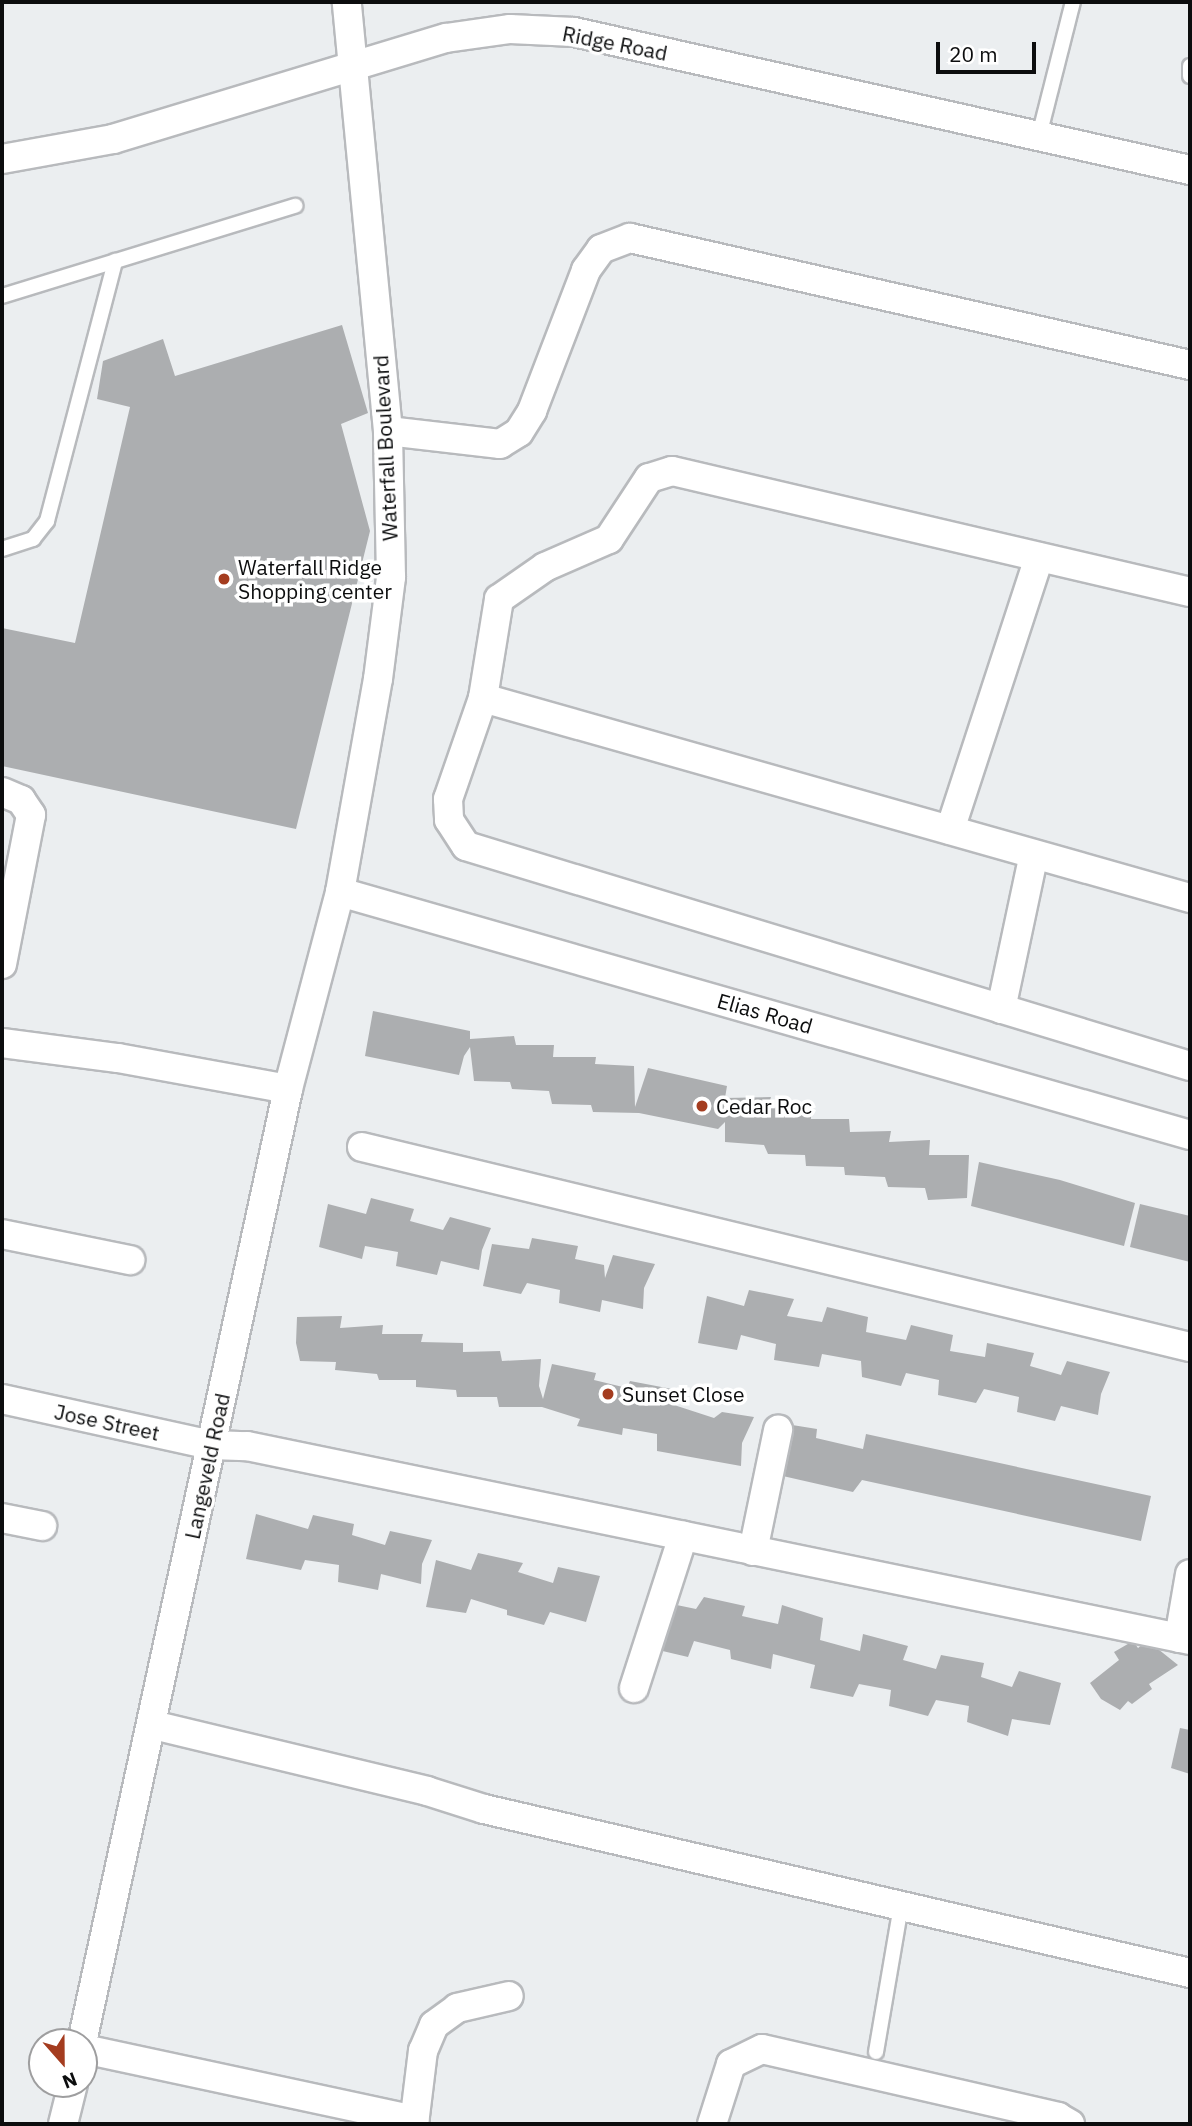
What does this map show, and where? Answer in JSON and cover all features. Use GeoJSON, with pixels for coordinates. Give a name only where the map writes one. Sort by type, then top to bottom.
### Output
{"type":"FeatureCollection","features":[{"type":"Feature","properties":{"kind":"street","name":"Waterfall Boulevard"},"geometry":{"type":"LineString","coordinates":[[340,892],[378,679],[391,577],[388,431],[347,2]]}},
{"type":"Feature","properties":{"kind":"street","name":"Ridge Road"},"geometry":{"type":"LineString","coordinates":[[2,159],[113,139],[446,38],[510,29],[573,32],[1190,170]]}},
{"type":"Feature","properties":{"kind":"street"},"geometry":{"type":"LineString","coordinates":[[388,431],[500,444],[519,432],[531,411],[586,270],[601,248],[630,238],[1190,365]]}},
{"type":"Feature","properties":{"kind":"street"},"geometry":{"type":"LineString","coordinates":[[1190,592],[672,471],[649,478],[609,539],[545,567],[499,599],[483,698],[448,799],[449,820],[466,846],[1190,1066]]}},
{"type":"Feature","properties":{"kind":"street"},"geometry":{"type":"LineString","coordinates":[[950,830],[1039,557]]}},
{"type":"Feature","properties":{"kind":"street"},"geometry":{"type":"LineString","coordinates":[[483,698],[1190,898]]}},
{"type":"Feature","properties":{"kind":"street"},"geometry":{"type":"LineString","coordinates":[[2,792],[21,800],[31,815],[2,959]]}},
{"type":"Feature","properties":{"kind":"street"},"geometry":{"type":"LineString","coordinates":[[1001,1009],[1034,854]]}},
{"type":"Feature","properties":{"kind":"street","name":"Langeveld Road"},"geometry":{"type":"LineString","coordinates":[[85,2028],[288,1089],[340,892]]}},
{"type":"Feature","properties":{"kind":"street","name":"Elias Road"},"geometry":{"type":"LineString","coordinates":[[340,892],[1190,1135]]}},
{"type":"Feature","properties":{"kind":"street"},"geometry":{"type":"LineString","coordinates":[[2,1044],[118,1058],[288,1089]]}},
{"type":"Feature","properties":{"kind":"street"},"geometry":{"type":"LineString","coordinates":[[362,1147],[1190,1347]]}},
{"type":"Feature","properties":{"kind":"street"},"geometry":{"type":"LineString","coordinates":[[2,1234],[130,1260]]}},
{"type":"Feature","properties":{"kind":"street","name":"Jose Street"},"geometry":{"type":"LineString","coordinates":[[2,1399],[211,1445],[247,1446],[1185,1639]]}},
{"type":"Feature","properties":{"kind":"street"},"geometry":{"type":"LineString","coordinates":[[753,1550],[778,1430]]}},
{"type":"Feature","properties":{"kind":"street"},"geometry":{"type":"LineString","coordinates":[[2,1518],[43,1526]]}},
{"type":"Feature","properties":{"kind":"street"},"geometry":{"type":"LineString","coordinates":[[634,1688],[682,1536]]}},
{"type":"Feature","properties":{"kind":"street"},"geometry":{"type":"LineString","coordinates":[[1185,1639],[1190,1574]]}},
{"type":"Feature","properties":{"kind":"street"},"geometry":{"type":"LineString","coordinates":[[152,1725],[427,1791],[484,1809],[1190,1973]]}},
{"type":"Feature","properties":{"kind":"street"},"geometry":{"type":"LineString","coordinates":[[98,2052],[414,2122],[423,2052],[435,2025],[457,2008],[509,1996]]}},
{"type":"Feature","properties":{"kind":"street"},"geometry":{"type":"LineString","coordinates":[[712,2124],[731,2064],[762,2049],[1058,2117],[1070,2124]]}},
{"type":"Feature","properties":{"kind":"street"},"geometry":{"type":"LineString","coordinates":[[63,2124],[70,2098]]}},
{"type":"Feature","properties":{"kind":"lane"},"geometry":{"type":"LineString","coordinates":[[1039,136],[1073,2]]}},
{"type":"Feature","properties":{"kind":"lane"},"geometry":{"type":"LineString","coordinates":[[1190,66],[1190,76]]}},
{"type":"Feature","properties":{"kind":"lane"},"geometry":{"type":"LineString","coordinates":[[2,296],[295,206]]}},
{"type":"Feature","properties":{"kind":"lane"},"geometry":{"type":"LineString","coordinates":[[2,549],[33,539],[47,521],[115,261]]}},
{"type":"Feature","properties":{"kind":"lane"},"geometry":{"type":"LineString","coordinates":[[876,2052],[901,1906]]}},
{"type":"Feature","properties":{"kind":"building","name":"Waterfall Ridge Shopping center"},"geometry":{"type":"Polygon","coordinates":[[[342,325],[368,413],[341,424],[370,531],[296,829],[2,766],[2,628],[75,643],[130,407],[97,399],[103,361],[163,339],[175,376],[342,325]]]}},
{"type":"Feature","properties":{"kind":"building","name":"Cedar Roc"},"geometry":{"type":"Polygon","coordinates":[[[373,1011],[470,1031],[470,1039],[514,1036],[516,1045],[554,1045],[553,1057],[596,1057],[595,1064],[634,1066],[635,1107],[648,1068],[727,1086],[725,1098],[771,1097],[768,1107],[811,1110],[811,1119],[849,1119],[850,1132],[891,1131],[889,1142],[930,1140],[929,1155],[969,1155],[967,1198],[928,1200],[925,1188],[888,1187],[885,1177],[845,1175],[844,1167],[806,1166],[805,1155],[768,1154],[764,1145],[725,1142],[725,1122],[718,1129],[639,1113],[593,1112],[591,1105],[552,1104],[549,1091],[512,1089],[510,1082],[474,1081],[470,1047],[464,1056],[459,1075],[365,1056],[373,1011]]]}},
{"type":"Feature","properties":{"kind":"building"},"geometry":{"type":"Polygon","coordinates":[[[979,1162],[1060,1180],[1135,1203],[1124,1246],[971,1206],[979,1162]]]}},
{"type":"Feature","properties":{"kind":"building"},"geometry":{"type":"Polygon","coordinates":[[[371,1198],[414,1209],[410,1221],[443,1230],[450,1217],[491,1228],[482,1250],[479,1270],[441,1261],[437,1275],[396,1266],[398,1252],[365,1246],[362,1259],[319,1247],[328,1204],[366,1214],[371,1198]]]}},
{"type":"Feature","properties":{"kind":"building"},"geometry":{"type":"Polygon","coordinates":[[[1140,1204],[1190,1216],[1190,1262],[1130,1247],[1140,1204]]]}},
{"type":"Feature","properties":{"kind":"building"},"geometry":{"type":"Polygon","coordinates":[[[532,1238],[578,1246],[575,1259],[604,1265],[605,1278],[613,1255],[655,1264],[644,1288],[643,1309],[602,1300],[600,1312],[559,1303],[560,1290],[527,1283],[521,1294],[483,1286],[492,1244],[529,1249],[532,1238]]]}},
{"type":"Feature","properties":{"kind":"building"},"geometry":{"type":"Polygon","coordinates":[[[749,1290],[794,1299],[787,1316],[822,1322],[827,1307],[868,1317],[866,1332],[906,1340],[911,1325],[953,1335],[950,1351],[985,1357],[987,1343],[1034,1353],[1030,1366],[1061,1375],[1067,1361],[1110,1372],[1101,1394],[1098,1415],[1061,1406],[1055,1421],[1017,1412],[1019,1397],[984,1389],[976,1403],[938,1395],[939,1380],[906,1373],[901,1386],[862,1377],[861,1361],[822,1354],[819,1367],[774,1360],[776,1344],[741,1335],[737,1350],[698,1343],[707,1296],[744,1306],[749,1290]]]}},
{"type":"Feature","properties":{"kind":"building","name":"Sunset Close"},"geometry":{"type":"Polygon","coordinates":[[[342,1316],[340,1328],[383,1325],[382,1334],[423,1334],[421,1342],[463,1343],[463,1352],[500,1351],[502,1361],[541,1359],[539,1386],[543,1399],[552,1364],[596,1373],[594,1380],[627,1388],[630,1381],[672,1389],[671,1404],[714,1418],[722,1412],[754,1417],[742,1443],[741,1466],[657,1451],[657,1434],[623,1428],[622,1435],[577,1426],[580,1419],[542,1407],[499,1407],[497,1397],[457,1397],[456,1390],[416,1387],[416,1380],[379,1380],[377,1374],[335,1370],[336,1362],[300,1361],[296,1343],[297,1317],[342,1316]]]}},
{"type":"Feature","properties":{"kind":"building","name":"Sunset Close"},"geometry":{"type":"Polygon","coordinates":[[[786,1424],[817,1429],[816,1438],[863,1449],[866,1434],[1151,1496],[1141,1541],[862,1480],[853,1492],[774,1474],[786,1424]]]}},
{"type":"Feature","properties":{"kind":"building"},"geometry":{"type":"Polygon","coordinates":[[[256,1514],[308,1529],[313,1515],[354,1524],[352,1535],[385,1545],[390,1531],[432,1540],[422,1564],[421,1584],[381,1574],[378,1590],[338,1582],[339,1565],[305,1560],[301,1570],[246,1559],[256,1514]]]}},
{"type":"Feature","properties":{"kind":"building"},"geometry":{"type":"Polygon","coordinates":[[[478,1553],[523,1563],[518,1572],[553,1583],[558,1567],[600,1576],[586,1622],[550,1612],[544,1625],[507,1615],[507,1610],[471,1599],[466,1613],[426,1607],[436,1560],[471,1570],[478,1553]]]}},
{"type":"Feature","properties":{"kind":"building"},"geometry":{"type":"Polygon","coordinates":[[[704,1597],[745,1606],[742,1616],[778,1624],[782,1605],[823,1618],[820,1640],[860,1651],[863,1634],[908,1646],[903,1660],[936,1669],[941,1655],[984,1663],[981,1677],[1012,1687],[1019,1671],[1061,1683],[1050,1725],[1012,1719],[1008,1736],[967,1722],[969,1706],[936,1700],[928,1716],[889,1706],[891,1690],[859,1684],[853,1697],[810,1688],[815,1665],[773,1654],[771,1669],[731,1659],[730,1650],[694,1641],[688,1657],[654,1649],[667,1603],[696,1609],[704,1597]]]}},
{"type":"Feature","properties":{"kind":"building"},"geometry":{"type":"Polygon","coordinates":[[[1152,1637],[1158,1649],[1178,1665],[1149,1684],[1152,1689],[1132,1704],[1128,1701],[1120,1710],[1101,1699],[1090,1683],[1119,1660],[1114,1652],[1133,1641],[1138,1648],[1152,1637]]]}},
{"type":"Feature","properties":{"kind":"building"},"geometry":{"type":"Polygon","coordinates":[[[1180,1728],[1190,1730],[1190,1774],[1171,1768],[1180,1728]]]}},
{"type":"Feature","properties":{"kind":"place","name":"Waterfall Ridge Shopping center"},"geometry":{"type":"Point","coordinates":[224,579]}},
{"type":"Feature","properties":{"kind":"place","name":"Cedar Roc"},"geometry":{"type":"Point","coordinates":[702,1106]}},
{"type":"Feature","properties":{"kind":"place","name":"Sunset Close"},"geometry":{"type":"Point","coordinates":[608,1394]}}]}
